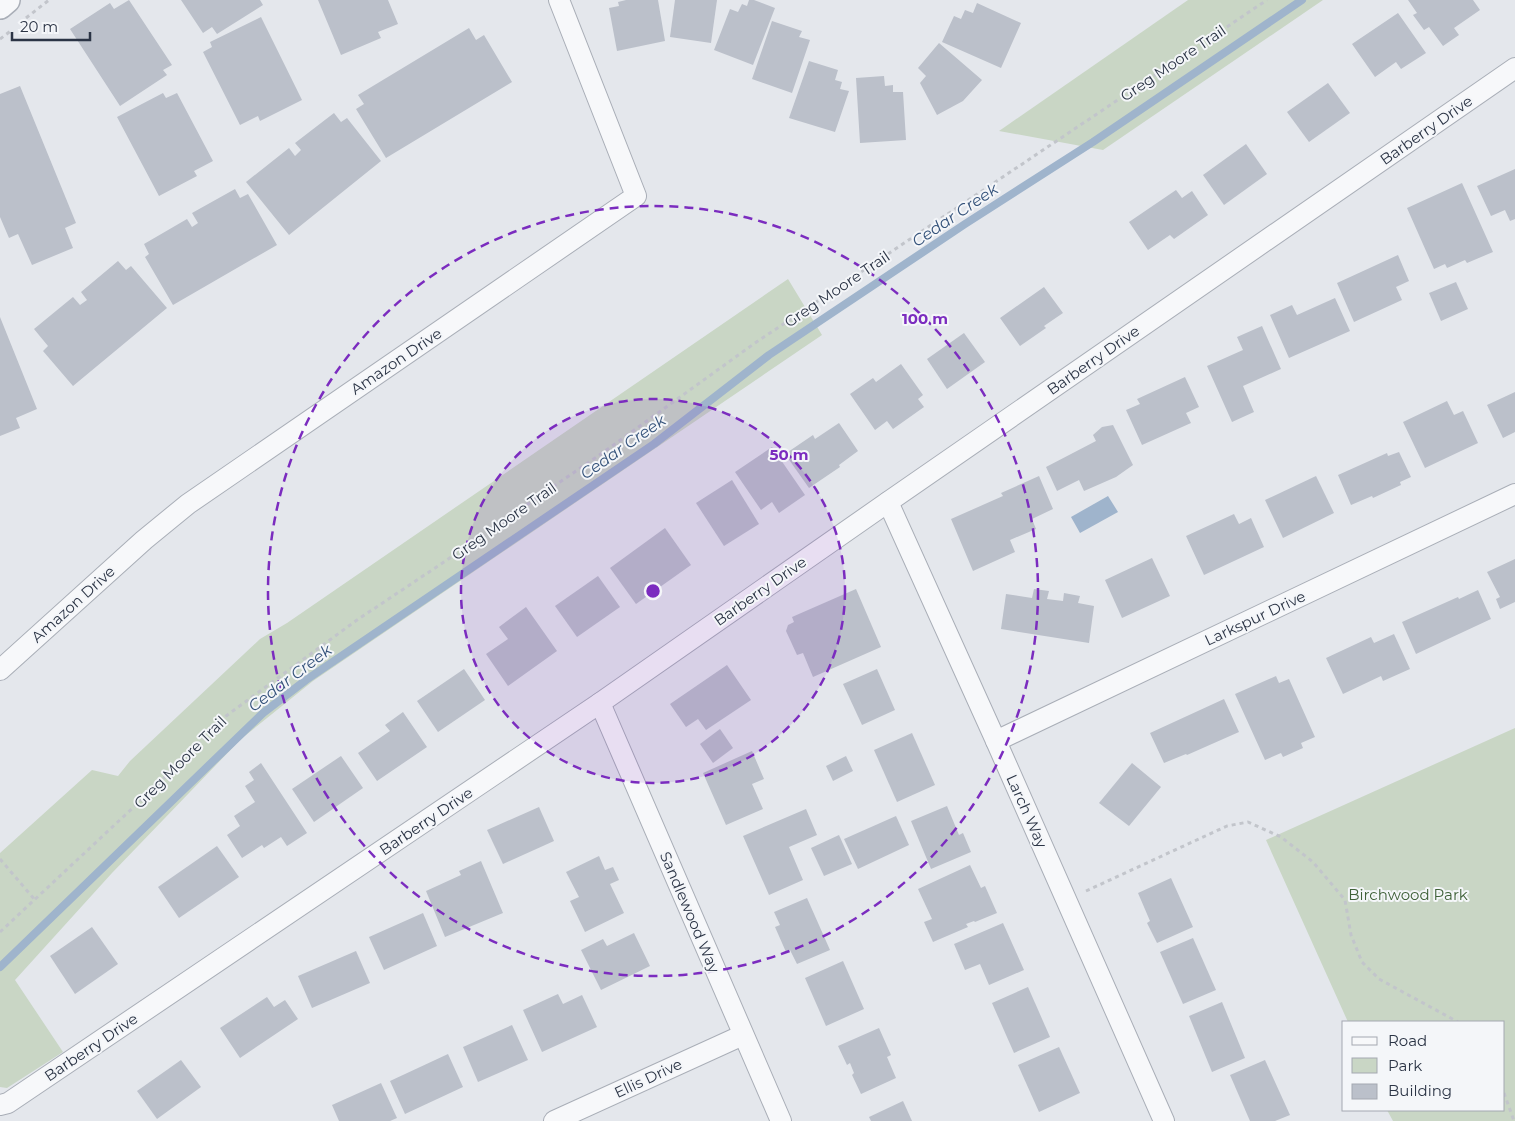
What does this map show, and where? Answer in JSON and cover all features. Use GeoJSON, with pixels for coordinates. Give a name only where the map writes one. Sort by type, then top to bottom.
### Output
{"type":"FeatureCollection","features":[{"type":"Feature","properties":{"kind":"street"},"geometry":{"type":"LineString","coordinates":[[0,6],[7,0]]}},
{"type":"Feature","properties":{"kind":"street","name":"Amazon Drive"},"geometry":{"type":"LineString","coordinates":[[0,670],[144,540],[188,504],[636,196],[558,0]]}},
{"type":"Feature","properties":{"kind":"street","name":"Barberry Drive"},"geometry":{"type":"LineString","coordinates":[[0,1105],[17,1098],[600,703],[1515,68]]}},
{"type":"Feature","properties":{"kind":"street","name":"Larkspur Drive"},"geometry":{"type":"LineString","coordinates":[[996,741],[1515,494]]}},
{"type":"Feature","properties":{"kind":"street","name":"Larch Way"},"geometry":{"type":"LineString","coordinates":[[888,502],[1164,1121]]}},
{"type":"Feature","properties":{"kind":"street","name":"Sandlewood Way"},"geometry":{"type":"LineString","coordinates":[[600,703],[781,1121]]}},
{"type":"Feature","properties":{"kind":"street","name":"Ellis Drive"},"geometry":{"type":"LineString","coordinates":[[554,1121],[743,1035]]}},
{"type":"Feature","properties":{"kind":"path","name":"Greg Moore Trail"},"geometry":{"type":"LineString","coordinates":[[0,932],[153,790],[226,716],[357,620],[608,449],[755,344],[1267,0]]}},
{"type":"Feature","properties":{"kind":"path"},"geometry":{"type":"LineString","coordinates":[[1065,898],[1080,894],[1227,826],[1248,822],[1281,837],[1313,862],[1345,900],[1351,935],[1362,962],[1378,980],[1456,1021]]}},
{"type":"Feature","properties":{"kind":"path"},"geometry":{"type":"LineString","coordinates":[[0,859],[35,900]]}},
{"type":"Feature","properties":{"kind":"path"},"geometry":{"type":"LineString","coordinates":[[1505,1096],[1514,1121]]}},
{"type":"Feature","properties":{"kind":"green space"},"geometry":{"type":"Polygon","coordinates":[[[1188,0],[1323,0],[1103,150],[999,131],[1188,0]]]}},
{"type":"Feature","properties":{"kind":"green space"},"geometry":{"type":"Polygon","coordinates":[[[788,279],[822,335],[313,681],[241,739],[112,873],[15,980],[63,1052],[7,1088],[0,1087],[0,853],[92,770],[118,776],[130,761],[260,639],[287,623],[788,279]]]}},
{"type":"Feature","properties":{"kind":"green space","name":"Birchwood Park"},"geometry":{"type":"Polygon","coordinates":[[[1515,728],[1515,1121],[1393,1121],[1388,1111],[1505,1111],[1505,1021],[1348,1021],[1266,840],[1515,728]]]}},
{"type":"Feature","properties":{"kind":"water"},"geometry":{"type":"Polygon","coordinates":[[[1108,496],[1118,512],[1080,533],[1071,517],[1108,496]]]}},
{"type":"Feature","properties":{"kind":"building"},"geometry":{"type":"Polygon","coordinates":[[[129,0],[172,65],[163,70],[167,75],[120,106],[70,29],[110,3],[114,9],[129,0]]]}},
{"type":"Feature","properties":{"kind":"building"},"geometry":{"type":"Polygon","coordinates":[[[181,0],[260,0],[263,5],[217,34],[212,27],[203,33],[181,0]]]}},
{"type":"Feature","properties":{"kind":"building"},"geometry":{"type":"Polygon","coordinates":[[[318,0],[388,0],[398,24],[378,32],[381,38],[341,55],[318,0]]]}},
{"type":"Feature","properties":{"kind":"building"},"geometry":{"type":"Polygon","coordinates":[[[626,0],[658,0],[665,41],[617,51],[609,8],[619,6],[618,2],[626,0]]]}},
{"type":"Feature","properties":{"kind":"building"},"geometry":{"type":"Polygon","coordinates":[[[675,0],[717,0],[711,43],[670,37],[675,0]]]}},
{"type":"Feature","properties":{"kind":"building"},"geometry":{"type":"Polygon","coordinates":[[[749,0],[775,8],[753,65],[714,50],[730,9],[738,12],[742,4],[747,6],[749,0]]]}},
{"type":"Feature","properties":{"kind":"building"},"geometry":{"type":"Polygon","coordinates":[[[1408,0],[1473,0],[1480,10],[1454,28],[1459,35],[1443,46],[1429,27],[1424,30],[1413,15],[1417,13],[1408,0]]]}},
{"type":"Feature","properties":{"kind":"building"},"geometry":{"type":"Polygon","coordinates":[[[977,3],[1021,23],[1001,68],[942,42],[954,16],[961,19],[965,10],[973,13],[977,3]]]}},
{"type":"Feature","properties":{"kind":"building"},"geometry":{"type":"Polygon","coordinates":[[[1398,13],[1426,53],[1401,69],[1396,62],[1375,77],[1352,44],[1398,13]]]}},
{"type":"Feature","properties":{"kind":"building"},"geometry":{"type":"Polygon","coordinates":[[[261,17],[302,100],[260,121],[258,116],[240,125],[203,52],[212,47],[210,42],[261,17]]]}},
{"type":"Feature","properties":{"kind":"building"},"geometry":{"type":"Polygon","coordinates":[[[772,21],[802,31],[799,37],[810,40],[792,93],[752,79],[772,21]]]}},
{"type":"Feature","properties":{"kind":"building"},"geometry":{"type":"Polygon","coordinates":[[[469,28],[476,40],[484,35],[512,82],[386,158],[356,109],[364,104],[358,95],[469,28]]]}},
{"type":"Feature","properties":{"kind":"building"},"geometry":{"type":"Polygon","coordinates":[[[939,43],[982,80],[963,101],[937,115],[920,83],[926,76],[918,68],[939,43]]]}},
{"type":"Feature","properties":{"kind":"building"},"geometry":{"type":"Polygon","coordinates":[[[809,61],[838,70],[835,80],[842,82],[840,89],[849,91],[835,132],[789,118],[809,61]]]}},
{"type":"Feature","properties":{"kind":"building"},"geometry":{"type":"Polygon","coordinates":[[[884,76],[885,86],[893,85],[893,92],[903,92],[906,140],[860,143],[856,78],[884,76]]]}},
{"type":"Feature","properties":{"kind":"building"},"geometry":{"type":"Polygon","coordinates":[[[1328,83],[1350,113],[1309,142],[1287,112],[1328,83]]]}},
{"type":"Feature","properties":{"kind":"building"},"geometry":{"type":"Polygon","coordinates":[[[20,86],[76,223],[65,228],[73,248],[32,265],[18,234],[9,238],[0,217],[0,94],[20,86]]]}},
{"type":"Feature","properties":{"kind":"building"},"geometry":{"type":"Polygon","coordinates":[[[163,93],[166,98],[177,93],[213,161],[194,171],[197,176],[159,196],[117,117],[163,93]]]}},
{"type":"Feature","properties":{"kind":"building"},"geometry":{"type":"Polygon","coordinates":[[[334,113],[341,122],[347,118],[381,161],[289,235],[246,182],[289,148],[295,156],[301,150],[295,143],[334,113]]]}},
{"type":"Feature","properties":{"kind":"building"},"geometry":{"type":"Polygon","coordinates":[[[1246,144],[1267,174],[1224,205],[1203,175],[1246,144]]]}},
{"type":"Feature","properties":{"kind":"building"},"geometry":{"type":"Polygon","coordinates":[[[1515,169],[1515,219],[1510,221],[1505,210],[1491,216],[1477,186],[1515,169]]]}},
{"type":"Feature","properties":{"kind":"building"},"geometry":{"type":"Polygon","coordinates":[[[1462,183],[1493,252],[1467,263],[1465,260],[1447,268],[1445,264],[1434,269],[1407,208],[1462,183]]]}},
{"type":"Feature","properties":{"kind":"building"},"geometry":{"type":"Polygon","coordinates":[[[235,189],[240,198],[248,194],[277,245],[173,305],[145,257],[149,254],[144,244],[187,219],[192,227],[198,223],[192,213],[235,189]]]}},
{"type":"Feature","properties":{"kind":"building"},"geometry":{"type":"Polygon","coordinates":[[[1176,190],[1182,198],[1192,191],[1208,215],[1174,239],[1170,235],[1148,250],[1129,222],[1176,190]]]}},
{"type":"Feature","properties":{"kind":"building"},"geometry":{"type":"Polygon","coordinates":[[[1398,255],[1409,281],[1396,287],[1402,300],[1354,322],[1337,283],[1398,255]]]}},
{"type":"Feature","properties":{"kind":"building"},"geometry":{"type":"Polygon","coordinates":[[[118,261],[126,270],[131,266],[167,308],[73,386],[43,351],[48,346],[34,329],[73,297],[80,305],[87,300],[81,292],[118,261]]]}},
{"type":"Feature","properties":{"kind":"building"},"geometry":{"type":"Polygon","coordinates":[[[1456,282],[1468,309],[1441,321],[1429,293],[1456,282]]]}},
{"type":"Feature","properties":{"kind":"building"},"geometry":{"type":"Polygon","coordinates":[[[1044,287],[1063,313],[1044,326],[1046,328],[1020,346],[1000,318],[1044,287]]]}},
{"type":"Feature","properties":{"kind":"building"},"geometry":{"type":"Polygon","coordinates":[[[1335,298],[1350,331],[1289,358],[1270,315],[1292,305],[1297,315],[1335,298]]]}},
{"type":"Feature","properties":{"kind":"building"},"geometry":{"type":"Polygon","coordinates":[[[0,317],[37,409],[16,418],[20,428],[0,436],[0,317]]]}},
{"type":"Feature","properties":{"kind":"building"},"geometry":{"type":"Polygon","coordinates":[[[1262,326],[1281,369],[1243,386],[1254,412],[1232,422],[1207,366],[1243,350],[1237,337],[1262,326]]]}},
{"type":"Feature","properties":{"kind":"building"},"geometry":{"type":"Polygon","coordinates":[[[964,333],[985,362],[947,389],[927,359],[964,333]]]}},
{"type":"Feature","properties":{"kind":"building"},"geometry":{"type":"Polygon","coordinates":[[[901,364],[923,395],[918,399],[924,407],[893,429],[887,421],[875,430],[850,394],[873,378],[876,382],[901,364]]]}},
{"type":"Feature","properties":{"kind":"building"},"geometry":{"type":"Polygon","coordinates":[[[1185,377],[1199,407],[1186,413],[1191,423],[1142,445],[1126,410],[1140,404],[1137,399],[1185,377]]]}},
{"type":"Feature","properties":{"kind":"building"},"geometry":{"type":"Polygon","coordinates":[[[1515,392],[1515,432],[1503,438],[1487,405],[1515,392]]]}},
{"type":"Feature","properties":{"kind":"building"},"geometry":{"type":"Polygon","coordinates":[[[1447,401],[1454,415],[1463,411],[1478,443],[1425,468],[1403,422],[1447,401]]]}},
{"type":"Feature","properties":{"kind":"building"},"geometry":{"type":"Polygon","coordinates":[[[839,423],[858,451],[839,465],[840,467],[809,488],[785,454],[813,435],[815,439],[839,423]]]}},
{"type":"Feature","properties":{"kind":"building"},"geometry":{"type":"Polygon","coordinates":[[[1113,425],[1133,465],[1116,477],[1084,491],[1079,480],[1057,491],[1046,467],[1096,441],[1093,435],[1102,427],[1113,425]]]}},
{"type":"Feature","properties":{"kind":"building"},"geometry":{"type":"Polygon","coordinates":[[[772,447],[805,495],[779,513],[772,502],[761,510],[735,472],[772,447]]]}},
{"type":"Feature","properties":{"kind":"building"},"geometry":{"type":"Polygon","coordinates":[[[1399,452],[1411,477],[1400,482],[1401,485],[1373,498],[1372,496],[1351,505],[1338,475],[1387,453],[1388,456],[1399,452]]]}},
{"type":"Feature","properties":{"kind":"building"},"geometry":{"type":"Polygon","coordinates":[[[1039,476],[1053,509],[1032,519],[1036,529],[1010,540],[1015,552],[973,571],[951,519],[1003,496],[1001,493],[1039,476]]]}},
{"type":"Feature","properties":{"kind":"building"},"geometry":{"type":"Polygon","coordinates":[[[1316,476],[1334,513],[1283,538],[1265,500],[1316,476]]]}},
{"type":"Feature","properties":{"kind":"building"},"geometry":{"type":"Polygon","coordinates":[[[732,480],[759,524],[724,546],[696,503],[732,480]]]}},
{"type":"Feature","properties":{"kind":"building"},"geometry":{"type":"Polygon","coordinates":[[[1234,514],[1239,524],[1251,518],[1264,547],[1204,575],[1186,536],[1234,514]]]}},
{"type":"Feature","properties":{"kind":"building"},"geometry":{"type":"Polygon","coordinates":[[[665,528],[691,565],[636,604],[610,568],[665,528]]]}},
{"type":"Feature","properties":{"kind":"building"},"geometry":{"type":"Polygon","coordinates":[[[1152,558],[1170,596],[1122,618],[1105,580],[1152,558]]]}},
{"type":"Feature","properties":{"kind":"building"},"geometry":{"type":"Polygon","coordinates":[[[1515,559],[1515,602],[1500,609],[1496,599],[1500,597],[1487,572],[1515,559]]]}},
{"type":"Feature","properties":{"kind":"building"},"geometry":{"type":"Polygon","coordinates":[[[598,576],[620,607],[577,637],[555,606],[598,576]]]}},
{"type":"Feature","properties":{"kind":"building"},"geometry":{"type":"Polygon","coordinates":[[[856,589],[881,647],[813,677],[803,653],[797,655],[786,631],[788,625],[794,622],[792,617],[856,589]]]}},
{"type":"Feature","properties":{"kind":"building"},"geometry":{"type":"Polygon","coordinates":[[[1034,589],[1049,591],[1047,599],[1063,601],[1064,593],[1080,596],[1078,603],[1094,606],[1089,643],[1001,629],[1006,594],[1032,598],[1034,589]]]}},
{"type":"Feature","properties":{"kind":"building"},"geometry":{"type":"Polygon","coordinates":[[[1478,590],[1491,619],[1416,654],[1402,622],[1478,590]]]}},
{"type":"Feature","properties":{"kind":"building"},"geometry":{"type":"Polygon","coordinates":[[[526,607],[557,651],[508,686],[486,654],[508,639],[499,627],[526,607]]]}},
{"type":"Feature","properties":{"kind":"building"},"geometry":{"type":"Polygon","coordinates":[[[1394,634],[1410,669],[1383,681],[1381,676],[1343,694],[1326,658],[1371,637],[1374,643],[1394,634]]]}},
{"type":"Feature","properties":{"kind":"building"},"geometry":{"type":"Polygon","coordinates":[[[727,665],[751,700],[706,730],[698,719],[686,727],[670,704],[727,665]]]}},
{"type":"Feature","properties":{"kind":"building"},"geometry":{"type":"Polygon","coordinates":[[[464,669],[485,700],[438,732],[417,701],[464,669]]]}},
{"type":"Feature","properties":{"kind":"building"},"geometry":{"type":"Polygon","coordinates":[[[877,669],[895,710],[862,725],[843,684],[877,669]]]}},
{"type":"Feature","properties":{"kind":"building"},"geometry":{"type":"Polygon","coordinates":[[[1276,676],[1279,683],[1289,679],[1315,737],[1301,743],[1303,748],[1283,757],[1281,753],[1265,760],[1235,694],[1276,676]]]}},
{"type":"Feature","properties":{"kind":"building"},"geometry":{"type":"Polygon","coordinates":[[[1224,699],[1239,732],[1164,763],[1150,733],[1224,699]]]}},
{"type":"Feature","properties":{"kind":"building"},"geometry":{"type":"Polygon","coordinates":[[[403,712],[427,747],[377,781],[358,753],[390,731],[385,725],[403,712]]]}},
{"type":"Feature","properties":{"kind":"building"},"geometry":{"type":"Polygon","coordinates":[[[720,729],[733,748],[713,763],[700,744],[720,729]]]}},
{"type":"Feature","properties":{"kind":"building"},"geometry":{"type":"Polygon","coordinates":[[[912,733],[935,785],[897,802],[874,750],[912,733]]]}},
{"type":"Feature","properties":{"kind":"building"},"geometry":{"type":"Polygon","coordinates":[[[752,751],[764,779],[752,784],[763,809],[726,825],[703,773],[752,751]]]}},
{"type":"Feature","properties":{"kind":"building"},"geometry":{"type":"Polygon","coordinates":[[[341,756],[363,788],[314,822],[292,789],[341,756]]]}},
{"type":"Feature","properties":{"kind":"building"},"geometry":{"type":"Polygon","coordinates":[[[846,756],[853,771],[833,781],[826,766],[846,756]]]}},
{"type":"Feature","properties":{"kind":"building"},"geometry":{"type":"Polygon","coordinates":[[[261,763],[307,833],[287,846],[281,837],[264,848],[262,845],[242,858],[227,835],[240,826],[234,816],[255,802],[245,786],[254,780],[249,772],[261,763]]]}},
{"type":"Feature","properties":{"kind":"building"},"geometry":{"type":"Polygon","coordinates":[[[1132,763],[1161,787],[1129,826],[1099,803],[1132,763]]]}},
{"type":"Feature","properties":{"kind":"building"},"geometry":{"type":"Polygon","coordinates":[[[947,806],[959,835],[963,833],[971,852],[931,869],[911,821],[947,806]]]}},
{"type":"Feature","properties":{"kind":"building"},"geometry":{"type":"Polygon","coordinates":[[[539,807],[554,841],[503,864],[487,830],[539,807]]]}},
{"type":"Feature","properties":{"kind":"building"},"geometry":{"type":"Polygon","coordinates":[[[806,809],[817,835],[789,847],[803,880],[769,895],[743,836],[806,809]]]}},
{"type":"Feature","properties":{"kind":"building"},"geometry":{"type":"Polygon","coordinates":[[[896,816],[909,845],[858,869],[844,839],[896,816]]]}},
{"type":"Feature","properties":{"kind":"building"},"geometry":{"type":"Polygon","coordinates":[[[839,835],[852,864],[824,876],[811,848],[839,835]]]}},
{"type":"Feature","properties":{"kind":"building"},"geometry":{"type":"Polygon","coordinates":[[[217,846],[239,877],[179,918],[158,887],[217,846]]]}},
{"type":"Feature","properties":{"kind":"building"},"geometry":{"type":"Polygon","coordinates":[[[599,856],[605,870],[613,867],[619,880],[610,884],[624,913],[585,932],[570,901],[579,897],[566,872],[599,856]]]}},
{"type":"Feature","properties":{"kind":"building"},"geometry":{"type":"Polygon","coordinates":[[[481,861],[503,913],[445,937],[426,891],[461,875],[459,871],[481,861]]]}},
{"type":"Feature","properties":{"kind":"building"},"geometry":{"type":"Polygon","coordinates":[[[970,865],[981,888],[985,886],[997,913],[966,924],[968,927],[933,942],[924,922],[932,919],[918,889],[970,865]]]}},
{"type":"Feature","properties":{"kind":"building"},"geometry":{"type":"Polygon","coordinates":[[[1171,878],[1193,927],[1157,943],[1147,923],[1150,921],[1138,893],[1171,878]]]}},
{"type":"Feature","properties":{"kind":"building"},"geometry":{"type":"Polygon","coordinates":[[[807,898],[830,950],[797,964],[790,950],[786,952],[775,927],[780,925],[774,912],[807,898]]]}},
{"type":"Feature","properties":{"kind":"building"},"geometry":{"type":"Polygon","coordinates":[[[423,913],[437,946],[384,970],[369,937],[423,913]]]}},
{"type":"Feature","properties":{"kind":"building"},"geometry":{"type":"Polygon","coordinates":[[[1003,923],[1024,970],[989,985],[980,964],[965,970],[954,944],[1003,923]]]}},
{"type":"Feature","properties":{"kind":"building"},"geometry":{"type":"Polygon","coordinates":[[[92,927],[118,964],[75,994],[50,956],[92,927]]]}},
{"type":"Feature","properties":{"kind":"building"},"geometry":{"type":"Polygon","coordinates":[[[634,933],[650,966],[601,990],[581,950],[603,939],[607,946],[634,933]]]}},
{"type":"Feature","properties":{"kind":"building"},"geometry":{"type":"Polygon","coordinates":[[[1193,938],[1216,990],[1183,1004],[1160,952],[1193,938]]]}},
{"type":"Feature","properties":{"kind":"building"},"geometry":{"type":"Polygon","coordinates":[[[356,951],[370,983],[312,1008],[298,976],[356,951]]]}},
{"type":"Feature","properties":{"kind":"building"},"geometry":{"type":"Polygon","coordinates":[[[843,961],[864,1009],[826,1026],[805,978],[843,961]]]}},
{"type":"Feature","properties":{"kind":"building"},"geometry":{"type":"Polygon","coordinates":[[[1028,987],[1050,1037],[1014,1053],[992,1003],[1028,987]]]}},
{"type":"Feature","properties":{"kind":"building"},"geometry":{"type":"Polygon","coordinates":[[[558,994],[563,1004],[582,995],[597,1027],[542,1052],[523,1010],[558,994]]]}},
{"type":"Feature","properties":{"kind":"building"},"geometry":{"type":"Polygon","coordinates":[[[267,997],[274,1007],[285,1000],[298,1019],[240,1058],[220,1028],[267,997]]]}},
{"type":"Feature","properties":{"kind":"building"},"geometry":{"type":"Polygon","coordinates":[[[1222,1002],[1245,1058],[1212,1072],[1189,1016],[1222,1002]]]}},
{"type":"Feature","properties":{"kind":"building"},"geometry":{"type":"Polygon","coordinates":[[[512,1025],[528,1060],[478,1082],[463,1047],[512,1025]]]}},
{"type":"Feature","properties":{"kind":"building"},"geometry":{"type":"Polygon","coordinates":[[[879,1028],[891,1055],[887,1057],[896,1078],[861,1094],[852,1075],[854,1073],[850,1063],[847,1065],[838,1046],[879,1028]]]}},
{"type":"Feature","properties":{"kind":"building"},"geometry":{"type":"Polygon","coordinates":[[[1059,1047],[1080,1093],[1039,1112],[1018,1065],[1059,1047]]]}},
{"type":"Feature","properties":{"kind":"building"},"geometry":{"type":"Polygon","coordinates":[[[448,1054],[463,1087],[405,1114],[390,1081],[448,1054]]]}},
{"type":"Feature","properties":{"kind":"building"},"geometry":{"type":"Polygon","coordinates":[[[181,1060],[201,1087],[157,1119],[137,1091],[181,1060]]]}},
{"type":"Feature","properties":{"kind":"building"},"geometry":{"type":"Polygon","coordinates":[[[1265,1060],[1290,1115],[1275,1121],[1250,1121],[1230,1075],[1265,1060]]]}},
{"type":"Feature","properties":{"kind":"building"},"geometry":{"type":"Polygon","coordinates":[[[381,1083],[397,1118],[390,1121],[339,1121],[332,1105],[381,1083]]]}},
{"type":"Feature","properties":{"kind":"building"},"geometry":{"type":"Polygon","coordinates":[[[903,1101],[912,1121],[871,1121],[869,1117],[903,1101]]]}},
{"type":"Feature","properties":{"kind":"waterway","name":"Cedar Creek"},"geometry":{"type":"LineString","coordinates":[[0,967],[263,713],[306,680],[654,444],[769,355],[965,224],[1093,142],[1302,0]]}}]}
